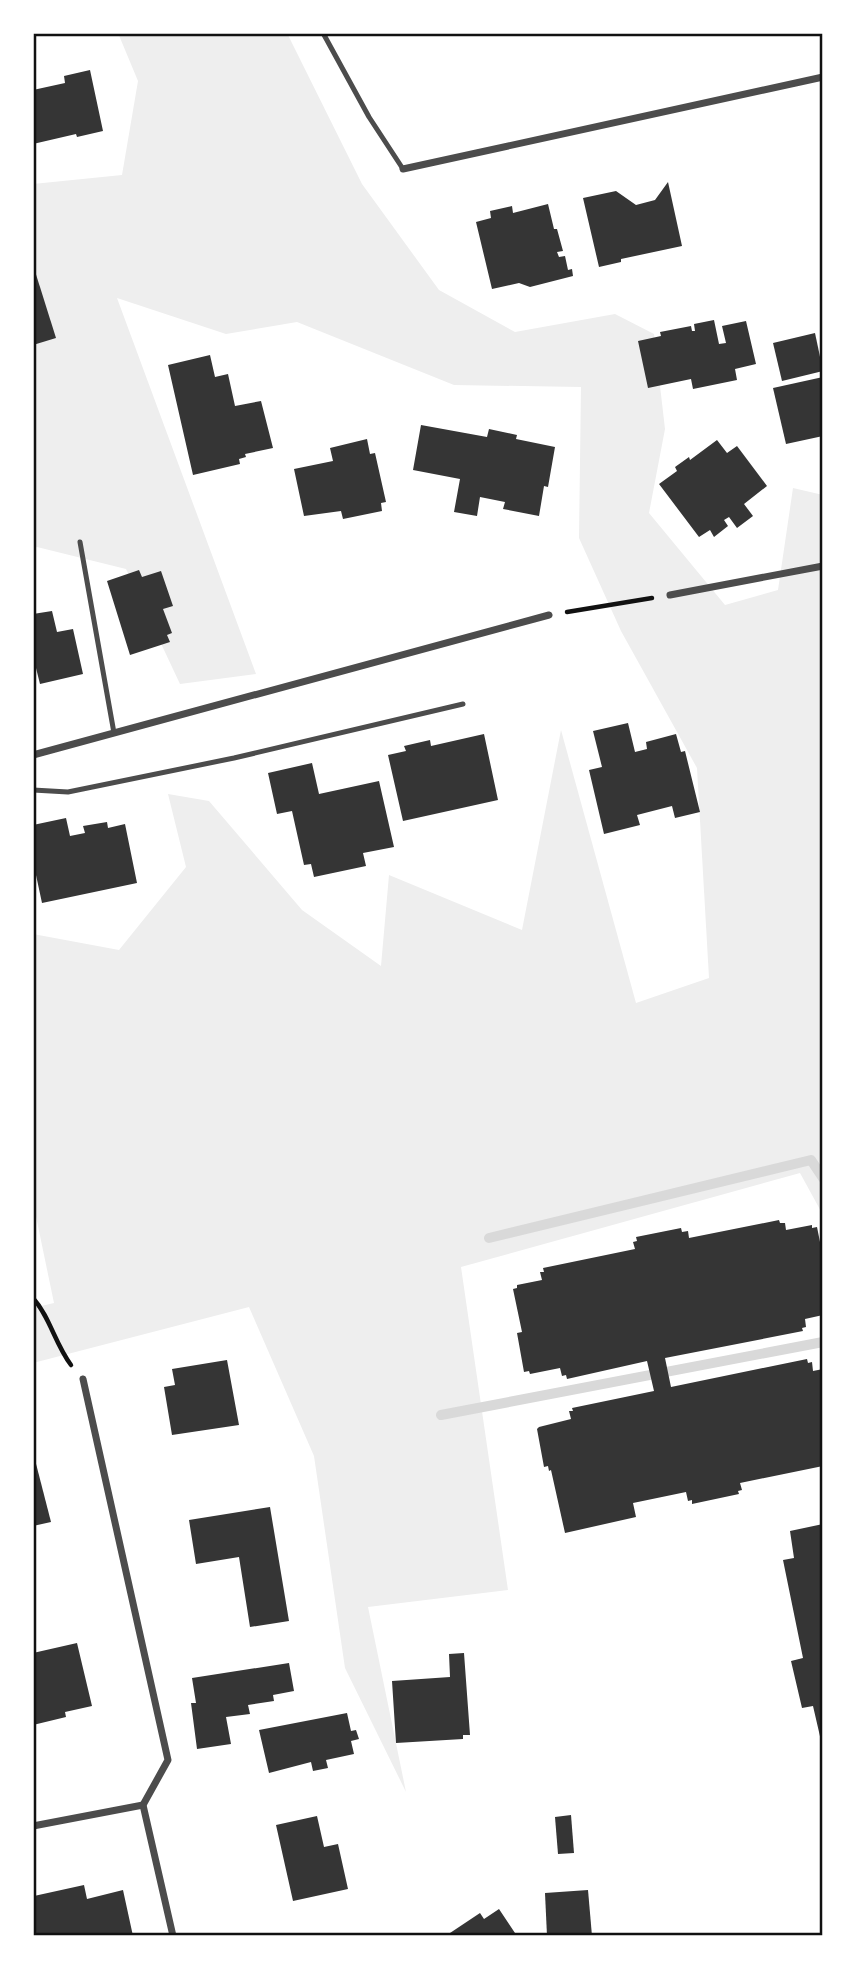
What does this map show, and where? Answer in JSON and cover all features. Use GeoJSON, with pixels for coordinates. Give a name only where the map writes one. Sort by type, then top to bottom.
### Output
{"type":"FeatureCollection","features":[{"type":"Feature","properties":{"kind":"street"},"geometry":{"type":"LineString","coordinates":[[403,169],[823,77]]}},
{"type":"Feature","properties":{"kind":"street"},"geometry":{"type":"LineString","coordinates":[[670,595],[823,566]]}},
{"type":"Feature","properties":{"kind":"street"},"geometry":{"type":"LineString","coordinates":[[33,755],[549,615]]}},
{"type":"Feature","properties":{"kind":"street"},"geometry":{"type":"LineString","coordinates":[[83,1379],[168,1760],[143,1805],[173,1936]]}},
{"type":"Feature","properties":{"kind":"street"},"geometry":{"type":"LineString","coordinates":[[33,1826],[143,1805]]}},
{"type":"Feature","properties":{"kind":"lane"},"geometry":{"type":"LineString","coordinates":[[323,33],[369,117],[403,169]]}},
{"type":"Feature","properties":{"kind":"lane"},"geometry":{"type":"LineString","coordinates":[[80,542],[114,733]]}},
{"type":"Feature","properties":{"kind":"lane"},"geometry":{"type":"LineString","coordinates":[[33,790],[68,792],[234,758],[463,704]]}},
{"type":"Feature","properties":{"kind":"path"},"geometry":{"type":"LineString","coordinates":[[549,615],[670,595]]}},
{"type":"Feature","properties":{"kind":"path"},"geometry":{"type":"LineString","coordinates":[[33,1298],[40,1306],[60,1350],[83,1379]]}},
{"type":"Feature","properties":{"kind":"shaded area"},"geometry":{"type":"Polygon","coordinates":[[[118,33],[287,33],[362,184],[439,290],[515,332],[615,314],[654,334],[665,429],[649,513],[725,605],[778,590],[793,488],[823,495],[823,1215],[800,1173],[461,1267],[508,1590],[368,1607],[406,1792],[345,1668],[314,1456],[249,1307],[33,1363],[33,1308],[54,1303],[33,1202],[33,934],[119,950],[186,867],[168,794],[209,801],[302,910],[381,966],[389,875],[522,930],[561,730],[636,1003],[709,978],[697,768],[621,631],[579,538],[581,387],[454,385],[297,322],[226,334],[117,298],[256,674],[180,684],[126,569],[37,547],[33,549],[33,184],[122,175],[138,81],[118,33]]]}},
{"type":"Feature","properties":{"kind":"building"},"geometry":{"type":"Polygon","coordinates":[[[90,70],[103,131],[33,144],[33,90],[65,83],[64,76],[90,70]]]}},
{"type":"Feature","properties":{"kind":"building"},"geometry":{"type":"Polygon","coordinates":[[[668,182],[682,246],[621,259],[621,262],[599,267],[583,198],[616,191],[636,205],[655,200],[668,182]]]}},
{"type":"Feature","properties":{"kind":"building"},"geometry":{"type":"Polygon","coordinates":[[[548,204],[563,251],[557,252],[559,257],[565,256],[568,270],[572,269],[573,276],[530,287],[519,283],[492,289],[476,222],[491,218],[490,211],[512,206],[513,213],[548,204]]]}},
{"type":"Feature","properties":{"kind":"building"},"geometry":{"type":"Polygon","coordinates":[[[33,269],[56,338],[33,345],[33,269]]]}},
{"type":"Feature","properties":{"kind":"building"},"geometry":{"type":"Polygon","coordinates":[[[714,320],[719,344],[726,343],[722,326],[746,321],[756,364],[735,369],[737,380],[693,389],[691,379],[648,388],[638,341],[661,336],[660,332],[691,326],[692,331],[695,331],[694,324],[714,320]]]}},
{"type":"Feature","properties":{"kind":"building"},"geometry":{"type":"Polygon","coordinates":[[[815,333],[823,371],[782,381],[773,343],[815,333]]]}},
{"type":"Feature","properties":{"kind":"building"},"geometry":{"type":"Polygon","coordinates":[[[210,355],[215,377],[228,374],[235,406],[261,401],[273,448],[245,454],[246,457],[239,459],[240,464],[193,475],[168,365],[210,355]]]}},
{"type":"Feature","properties":{"kind":"building"},"geometry":{"type":"Polygon","coordinates":[[[823,377],[823,436],[786,444],[773,388],[823,377]]]}},
{"type":"Feature","properties":{"kind":"building"},"geometry":{"type":"Polygon","coordinates":[[[421,425],[487,437],[489,429],[517,435],[516,439],[555,447],[548,487],[544,486],[539,516],[503,509],[505,502],[480,497],[477,516],[454,512],[460,479],[413,470],[421,425]]]}},
{"type":"Feature","properties":{"kind":"building"},"geometry":{"type":"Polygon","coordinates":[[[367,439],[370,454],[375,453],[386,502],[381,503],[382,511],[343,519],[341,511],[304,516],[294,469],[333,461],[330,448],[367,439]]]}},
{"type":"Feature","properties":{"kind":"building"},"geometry":{"type":"Polygon","coordinates":[[[717,440],[727,453],[737,446],[767,486],[744,504],[753,516],[737,528],[729,517],[724,520],[728,526],[714,537],[710,530],[699,537],[659,484],[677,471],[675,467],[689,457],[690,460],[717,440]]]}},
{"type":"Feature","properties":{"kind":"building"},"geometry":{"type":"Polygon","coordinates":[[[139,570],[142,577],[161,571],[173,606],[163,609],[172,633],[167,635],[170,642],[130,655],[107,581],[139,570]]]}},
{"type":"Feature","properties":{"kind":"building"},"geometry":{"type":"Polygon","coordinates":[[[52,611],[57,632],[73,629],[83,674],[40,684],[36,668],[33,668],[33,614],[52,611]]]}},
{"type":"Feature","properties":{"kind":"building"},"geometry":{"type":"Polygon","coordinates":[[[628,723],[635,752],[647,749],[646,742],[676,734],[681,752],[685,751],[700,812],[675,818],[672,806],[637,815],[640,825],[604,834],[589,770],[602,767],[593,731],[628,723]]]}},
{"type":"Feature","properties":{"kind":"building"},"geometry":{"type":"Polygon","coordinates":[[[484,734],[498,800],[403,821],[388,755],[406,751],[404,746],[430,740],[431,746],[484,734]]]}},
{"type":"Feature","properties":{"kind":"building"},"geometry":{"type":"Polygon","coordinates":[[[312,763],[319,794],[379,781],[394,847],[363,853],[366,866],[314,877],[311,864],[304,865],[292,811],[277,814],[268,773],[312,763]]]}},
{"type":"Feature","properties":{"kind":"building"},"geometry":{"type":"Polygon","coordinates":[[[66,818],[70,836],[85,833],[83,826],[107,822],[108,828],[125,824],[137,883],[42,903],[33,861],[33,825],[66,818]]]}},
{"type":"Feature","properties":{"kind":"building"},"geometry":{"type":"Polygon","coordinates":[[[779,1220],[780,1223],[785,1223],[786,1230],[812,1225],[812,1228],[817,1227],[823,1257],[823,1315],[805,1319],[806,1327],[802,1328],[803,1331],[665,1358],[671,1387],[807,1359],[808,1363],[812,1362],[813,1371],[823,1369],[823,1466],[740,1483],[742,1490],[738,1491],[739,1494],[692,1504],[692,1500],[688,1501],[686,1492],[633,1503],[636,1517],[565,1533],[551,1470],[549,1471],[548,1466],[544,1467],[537,1429],[571,1419],[569,1411],[573,1411],[572,1408],[654,1391],[647,1361],[567,1379],[566,1375],[562,1376],[560,1368],[530,1374],[529,1371],[524,1372],[517,1333],[522,1332],[513,1289],[517,1288],[517,1285],[542,1280],[540,1272],[544,1272],[543,1268],[635,1249],[633,1242],[637,1241],[636,1237],[681,1228],[682,1232],[688,1231],[689,1238],[779,1220]]]}},
{"type":"Feature","properties":{"kind":"building"},"geometry":{"type":"Polygon","coordinates":[[[227,1360],[239,1425],[172,1435],[164,1387],[175,1385],[172,1369],[227,1360]]]}},
{"type":"Feature","properties":{"kind":"building"},"geometry":{"type":"Polygon","coordinates":[[[33,1452],[51,1522],[33,1526],[33,1452]]]}},
{"type":"Feature","properties":{"kind":"building"},"geometry":{"type":"Polygon","coordinates":[[[270,1507],[289,1621],[250,1627],[239,1557],[196,1564],[189,1520],[270,1507]]]}},
{"type":"Feature","properties":{"kind":"building"},"geometry":{"type":"Polygon","coordinates":[[[823,1524],[822,1745],[813,1706],[802,1708],[791,1661],[803,1658],[783,1560],[794,1558],[790,1531],[823,1524]]]}},
{"type":"Feature","properties":{"kind":"building"},"geometry":{"type":"Polygon","coordinates":[[[77,1643],[92,1706],[65,1712],[66,1717],[33,1725],[33,1653],[77,1643]]]}},
{"type":"Feature","properties":{"kind":"building"},"geometry":{"type":"Polygon","coordinates":[[[464,1653],[470,1735],[463,1735],[463,1739],[396,1743],[392,1681],[450,1677],[449,1654],[464,1653]]]}},
{"type":"Feature","properties":{"kind":"building"},"geometry":{"type":"Polygon","coordinates":[[[289,1663],[294,1691],[273,1695],[274,1701],[248,1705],[250,1714],[226,1717],[231,1744],[197,1749],[191,1703],[196,1703],[192,1678],[289,1663]]]}},
{"type":"Feature","properties":{"kind":"building"},"geometry":{"type":"Polygon","coordinates":[[[347,1713],[351,1731],[356,1730],[359,1739],[351,1741],[354,1754],[326,1760],[328,1768],[313,1771],[311,1762],[269,1773],[259,1730],[347,1713]]]}},
{"type":"Feature","properties":{"kind":"building"},"geometry":{"type":"Polygon","coordinates":[[[571,1815],[574,1853],[558,1854],[555,1817],[571,1815]]]}},
{"type":"Feature","properties":{"kind":"building"},"geometry":{"type":"Polygon","coordinates":[[[317,1816],[324,1847],[338,1844],[348,1889],[293,1901],[276,1825],[317,1816]]]}},
{"type":"Feature","properties":{"kind":"building"},"geometry":{"type":"Polygon","coordinates":[[[84,1885],[87,1899],[123,1890],[133,1936],[33,1936],[34,1896],[84,1885]]]}},
{"type":"Feature","properties":{"kind":"building"},"geometry":{"type":"Polygon","coordinates":[[[588,1890],[592,1936],[547,1936],[545,1893],[588,1890]]]}},
{"type":"Feature","properties":{"kind":"building"},"geometry":{"type":"Polygon","coordinates":[[[499,1909],[517,1936],[452,1936],[450,1933],[480,1913],[484,1919],[499,1909]]]}},
{"type":"Feature","properties":{"kind":"waterway"},"geometry":{"type":"LineString","coordinates":[[489,1238],[811,1160],[823,1178]]}},
{"type":"Feature","properties":{"kind":"waterway"},"geometry":{"type":"LineString","coordinates":[[441,1415],[823,1342]]}}]}
